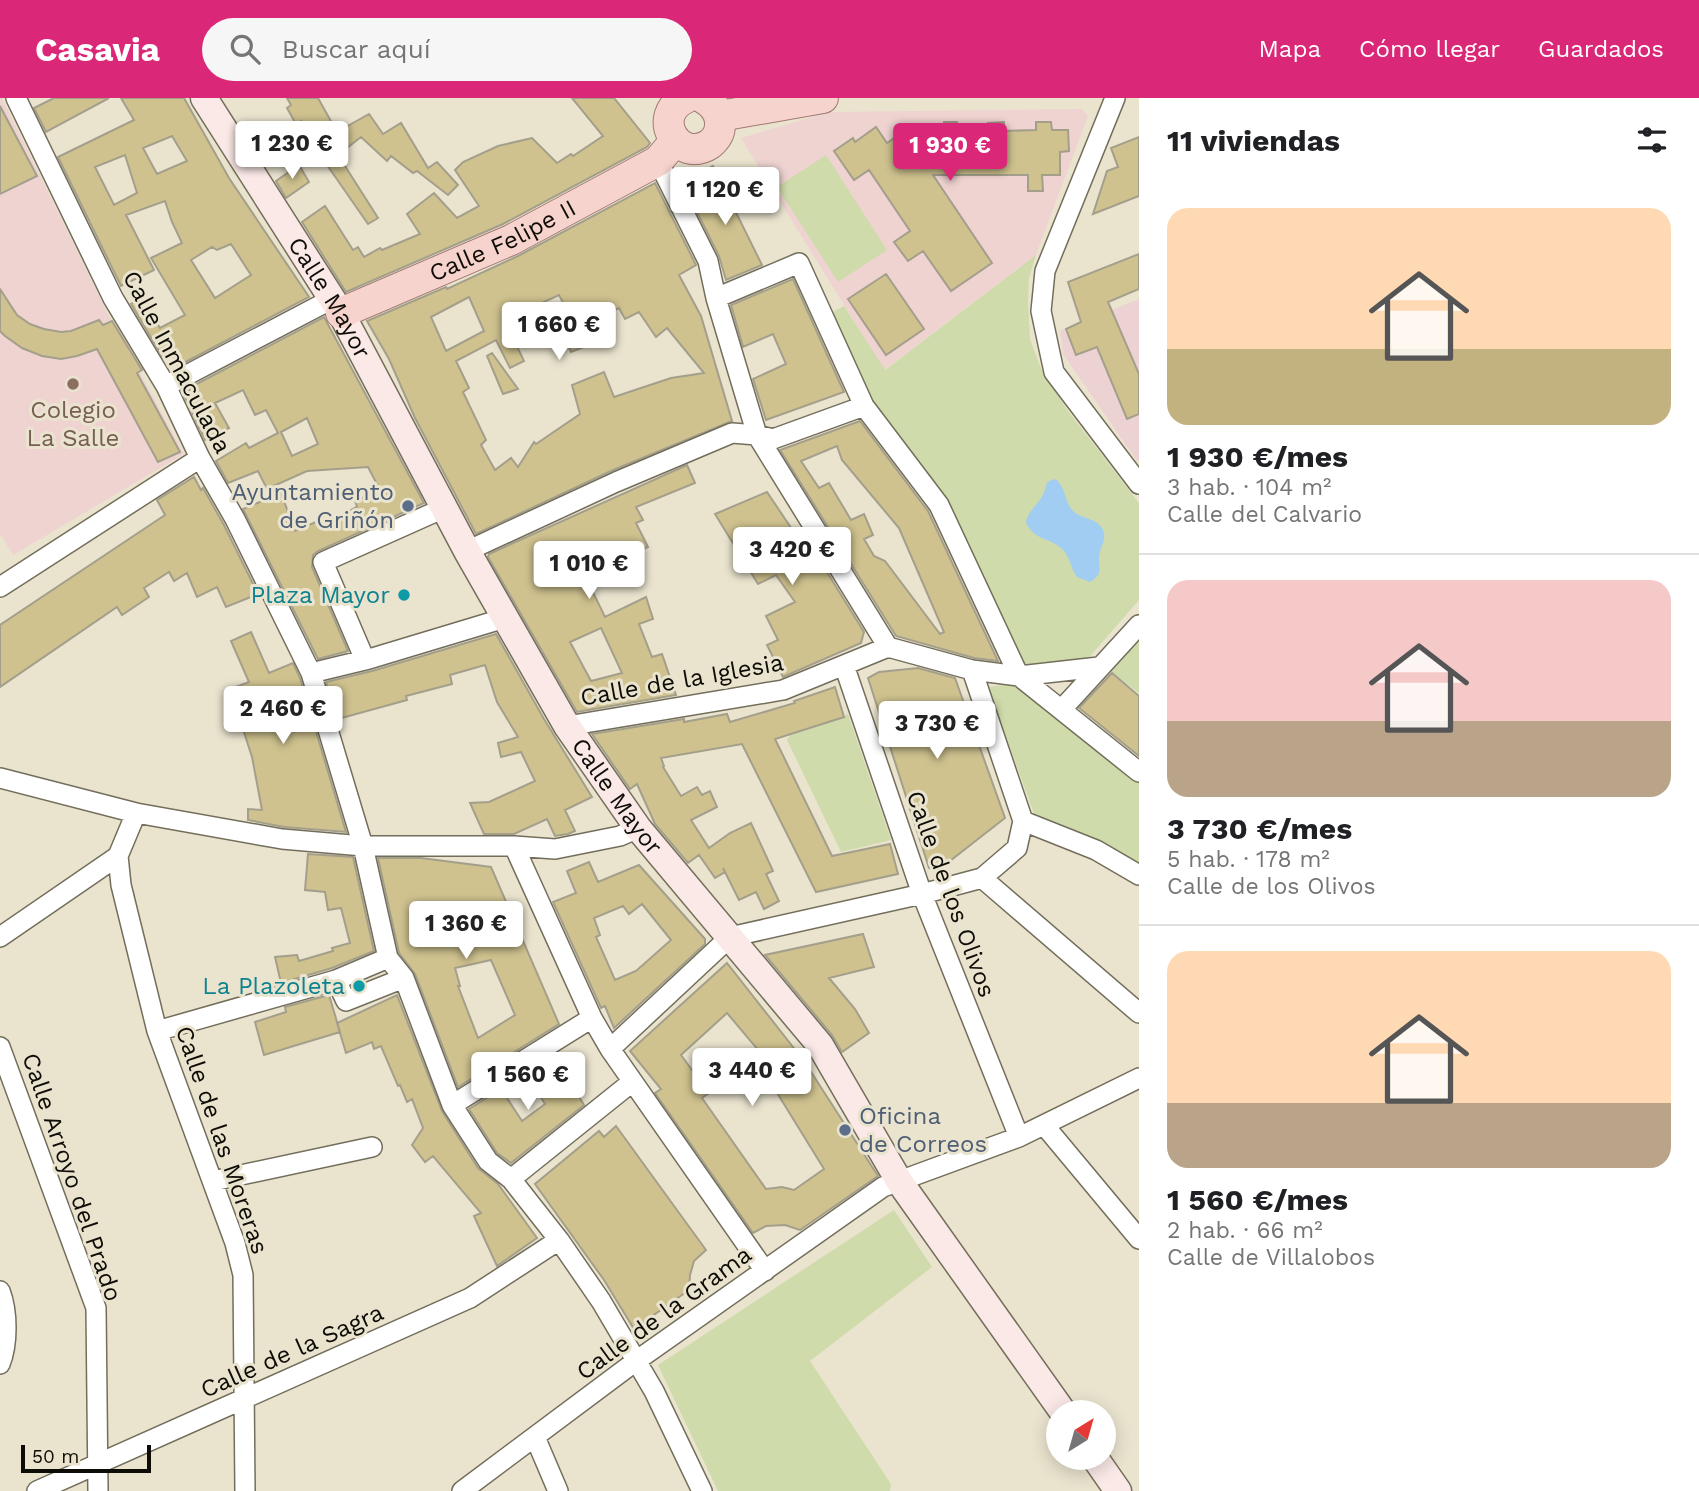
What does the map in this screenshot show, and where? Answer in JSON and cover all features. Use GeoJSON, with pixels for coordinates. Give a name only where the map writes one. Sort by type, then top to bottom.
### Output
{"type":"FeatureCollection","features":[{"type":"Feature","properties":{"kind":"main road"},"geometry":{"type":"LineString","coordinates":[[675,100],[669,114],[667,151],[707,146],[719,133],[712,107],[823,98]]}},
{"type":"Feature","properties":{"kind":"main road","name":"Calle Felipe II"},"geometry":{"type":"LineString","coordinates":[[336,306],[511,240],[667,151]]}},
{"type":"Feature","properties":{"kind":"street","name":"Calle Inmaculada"},"geometry":{"type":"LineString","coordinates":[[16,98],[113,298],[166,386],[200,458],[235,519],[311,673],[363,846],[388,958]]}},
{"type":"Feature","properties":{"kind":"street","name":"Calle Mayor"},"geometry":{"type":"LineString","coordinates":[[204,98],[336,306],[467,551],[567,726],[638,828],[820,1045],[899,1181],[1054,1400]]}},
{"type":"Feature","properties":{"kind":"street"},"geometry":{"type":"LineString","coordinates":[[1115,98],[1045,271],[1041,311],[1054,372],[1139,484]]}},
{"type":"Feature","properties":{"kind":"street"},"geometry":{"type":"LineString","coordinates":[[667,151],[708,261],[716,298],[757,435],[888,647],[972,670],[1019,676],[1099,667]]}},
{"type":"Feature","properties":{"kind":"street"},"geometry":{"type":"LineString","coordinates":[[716,298],[799,263],[864,406],[939,505],[1019,676],[1139,772]]}},
{"type":"Feature","properties":{"kind":"street"},"geometry":{"type":"LineString","coordinates":[[166,386],[336,306]]}},
{"type":"Feature","properties":{"kind":"street"},"geometry":{"type":"LineString","coordinates":[[467,551],[616,482],[732,433],[773,439],[864,406]]}},
{"type":"Feature","properties":{"kind":"street"},"geometry":{"type":"LineString","coordinates":[[0,587],[200,458]]}},
{"type":"Feature","properties":{"kind":"street"},"geometry":{"type":"LineString","coordinates":[[365,660],[323,562],[443,506]]}},
{"type":"Feature","properties":{"kind":"street"},"geometry":{"type":"LineString","coordinates":[[311,673],[365,660],[502,612]]}},
{"type":"Feature","properties":{"kind":"street"},"geometry":{"type":"LineString","coordinates":[[1062,709],[1139,625]]}},
{"type":"Feature","properties":{"kind":"street","name":"Calle de la Iglesia"},"geometry":{"type":"LineString","coordinates":[[567,726],[783,690],[888,647]]}},
{"type":"Feature","properties":{"kind":"street","name":"Calle de los Olivos"},"geometry":{"type":"LineString","coordinates":[[844,666],[922,894],[1019,1137]]}},
{"type":"Feature","properties":{"kind":"street"},"geometry":{"type":"LineString","coordinates":[[610,1049],[737,946],[763,931],[982,878],[1017,848],[1023,821],[972,670]]}},
{"type":"Feature","properties":{"kind":"street"},"geometry":{"type":"LineString","coordinates":[[0,778],[136,813],[282,839],[363,846],[514,846],[555,849],[620,836],[638,828]]}},
{"type":"Feature","properties":{"kind":"street"},"geometry":{"type":"LineString","coordinates":[[0,937],[118,856],[136,813]]}},
{"type":"Feature","properties":{"kind":"street"},"geometry":{"type":"LineString","coordinates":[[1023,821],[1096,850],[1139,876]]}},
{"type":"Feature","properties":{"kind":"street"},"geometry":{"type":"LineString","coordinates":[[514,846],[592,1018],[610,1049],[765,1270]]}},
{"type":"Feature","properties":{"kind":"street","name":"Calle de las Moreras"},"geometry":{"type":"LineString","coordinates":[[118,856],[121,885],[158,1031],[235,1243],[243,1275],[245,1491]]}},
{"type":"Feature","properties":{"kind":"street"},"geometry":{"type":"LineString","coordinates":[[982,878],[1139,1013]]}},
{"type":"Feature","properties":{"kind":"street"},"geometry":{"type":"LineString","coordinates":[[158,1031],[336,980],[388,958],[404,978],[452,1105],[488,1161],[511,1179],[559,1240],[601,1301],[654,1391],[702,1491]]}},
{"type":"Feature","properties":{"kind":"street"},"geometry":{"type":"LineString","coordinates":[[336,980],[346,1001],[404,978]]}},
{"type":"Feature","properties":{"kind":"street"},"geometry":{"type":"LineString","coordinates":[[452,1105],[592,1018]]}},
{"type":"Feature","properties":{"kind":"street","name":"Calle Arroyo del Prado"},"geometry":{"type":"LineString","coordinates":[[0,1047],[96,1307],[98,1491]]}},
{"type":"Feature","properties":{"kind":"street","name":"Calle de la Grama"},"geometry":{"type":"LineString","coordinates":[[462,1491],[636,1361],[883,1187],[1019,1137],[1139,1078]]}},
{"type":"Feature","properties":{"kind":"street"},"geometry":{"type":"LineString","coordinates":[[511,1179],[632,1082]]}},
{"type":"Feature","properties":{"kind":"street"},"geometry":{"type":"LineString","coordinates":[[1044,1125],[1139,1239]]}},
{"type":"Feature","properties":{"kind":"street"},"geometry":{"type":"LineString","coordinates":[[213,1181],[372,1147]]}},
{"type":"Feature","properties":{"kind":"street","name":"Calle de la Sagra"},"geometry":{"type":"LineString","coordinates":[[37,1491],[470,1298],[559,1240]]}},
{"type":"Feature","properties":{"kind":"street"},"geometry":{"type":"LineString","coordinates":[[0,1291],[4,1302],[5,1352],[0,1364]]}},
{"type":"Feature","properties":{"kind":"street"},"geometry":{"type":"LineString","coordinates":[[535,1437],[558,1491]]}},
{"type":"Feature","properties":{"kind":"street"},"geometry":{"type":"LineString","coordinates":[[1103,1470],[1118,1491]]}},
{"type":"Feature","properties":{"kind":"shaded area","name":"Colegio La Salle"},"geometry":{"type":"Polygon","coordinates":[[[0,98],[108,314],[184,454],[13,555],[0,534],[0,98]]]}},
{"type":"Feature","properties":{"kind":"shaded area"},"geometry":{"type":"Polygon","coordinates":[[[1082,109],[1088,116],[1036,255],[884,370],[741,138],[829,112],[1082,109]]]}},
{"type":"Feature","properties":{"kind":"shaded area"},"geometry":{"type":"Polygon","coordinates":[[[1139,299],[1137,461],[1063,354],[1060,331],[1139,299]]]}},
{"type":"Feature","properties":{"kind":"green space"},"geometry":{"type":"Polygon","coordinates":[[[826,155],[887,250],[838,282],[777,187],[826,155]]]}},
{"type":"Feature","properties":{"kind":"green space"},"geometry":{"type":"Polygon","coordinates":[[[1036,255],[1029,278],[1030,339],[1041,369],[1068,411],[1139,503],[1139,600],[1085,662],[1019,676],[939,505],[864,406],[823,317],[844,306],[885,370],[1036,255]]]}},
{"type":"Feature","properties":{"kind":"green space"},"geometry":{"type":"Polygon","coordinates":[[[1139,636],[1139,693],[1109,670],[1139,636]]]}},
{"type":"Feature","properties":{"kind":"green space"},"geometry":{"type":"Polygon","coordinates":[[[1019,683],[1139,778],[1139,862],[1037,822],[988,687],[1019,683]]]}},
{"type":"Feature","properties":{"kind":"green space"},"geometry":{"type":"Polygon","coordinates":[[[848,714],[891,840],[841,852],[787,740],[790,735],[848,714]]]}},
{"type":"Feature","properties":{"kind":"green space"},"geometry":{"type":"Polygon","coordinates":[[[894,1210],[932,1267],[810,1361],[891,1484],[890,1491],[718,1491],[658,1365],[894,1210]]]}},
{"type":"Feature","properties":{"kind":"water"},"geometry":{"type":"Polygon","coordinates":[[[1055,479],[1061,485],[1073,511],[1095,521],[1104,532],[1099,573],[1090,582],[1077,577],[1064,551],[1033,532],[1026,522],[1043,495],[1047,482],[1055,479]]]}},
{"type":"Feature","properties":{"kind":"building"},"geometry":{"type":"Polygon","coordinates":[[[54,98],[109,98],[46,132],[34,108],[54,98]]]}},
{"type":"Feature","properties":{"kind":"building"},"geometry":{"type":"Polygon","coordinates":[[[121,98],[184,98],[229,178],[309,297],[178,366],[172,353],[163,358],[131,304],[139,300],[144,309],[147,307],[160,328],[185,315],[151,258],[182,243],[165,201],[126,215],[154,270],[121,286],[58,157],[134,120],[121,98]],[[172,136],[143,148],[157,174],[187,161],[172,136]],[[125,155],[95,167],[114,205],[137,193],[125,155]],[[231,244],[217,250],[212,247],[191,260],[215,298],[251,275],[231,244]]]}},
{"type":"Feature","properties":{"kind":"building"},"geometry":{"type":"Polygon","coordinates":[[[287,98],[318,98],[337,132],[369,114],[383,134],[401,123],[428,168],[437,162],[458,185],[448,195],[417,171],[413,173],[391,156],[387,161],[361,137],[338,155],[378,218],[368,224],[318,152],[301,121],[296,124],[287,108],[291,105],[287,98]]]}},
{"type":"Feature","properties":{"kind":"building"},"geometry":{"type":"Polygon","coordinates":[[[572,98],[614,98],[650,143],[503,224],[346,292],[302,222],[325,206],[353,250],[358,247],[364,257],[380,248],[382,250],[420,234],[407,214],[434,193],[457,218],[479,206],[455,170],[463,162],[498,146],[532,138],[557,163],[603,136],[572,98]]]}},
{"type":"Feature","properties":{"kind":"building"},"geometry":{"type":"Polygon","coordinates":[[[0,106],[37,176],[0,194],[0,106]]]}},
{"type":"Feature","properties":{"kind":"building"},"geometry":{"type":"Polygon","coordinates":[[[944,122],[957,122],[958,131],[988,130],[988,123],[1004,122],[1004,131],[1036,130],[1036,122],[1051,122],[1052,130],[1068,130],[1069,151],[1060,152],[1060,175],[1042,175],[1043,191],[1028,191],[1028,175],[933,175],[992,263],[951,291],[923,251],[908,261],[894,242],[910,231],[869,170],[854,180],[834,151],[853,138],[855,142],[876,127],[887,143],[903,132],[927,167],[926,130],[944,129],[944,122]]]}},
{"type":"Feature","properties":{"kind":"building"},"geometry":{"type":"Polygon","coordinates":[[[1139,137],[1139,196],[1093,214],[1107,171],[1118,167],[1111,148],[1139,137]]]}},
{"type":"Feature","properties":{"kind":"building"},"geometry":{"type":"Polygon","coordinates":[[[299,165],[309,182],[286,198],[276,181],[299,165]]]}},
{"type":"Feature","properties":{"kind":"building"},"geometry":{"type":"Polygon","coordinates":[[[713,166],[762,265],[726,280],[719,256],[694,206],[706,201],[694,175],[713,166]]]}},
{"type":"Feature","properties":{"kind":"building"},"geometry":{"type":"Polygon","coordinates":[[[655,183],[696,265],[679,275],[701,316],[732,421],[611,471],[476,534],[415,418],[389,359],[367,321],[446,287],[447,289],[518,256],[655,183]],[[559,295],[535,306],[539,314],[506,323],[524,361],[510,368],[496,340],[456,361],[469,388],[463,392],[486,440],[481,445],[495,470],[511,458],[518,467],[534,442],[536,444],[580,414],[572,385],[604,372],[614,397],[671,378],[704,373],[667,328],[656,337],[639,312],[625,319],[619,308],[607,314],[606,311],[576,327],[559,295]],[[469,297],[431,317],[446,351],[484,331],[469,297]]]}},
{"type":"Feature","properties":{"kind":"building"},"geometry":{"type":"Polygon","coordinates":[[[1139,254],[1139,289],[1108,302],[1139,374],[1139,414],[1127,419],[1097,347],[1076,355],[1066,329],[1081,322],[1068,282],[1139,254]]]}},
{"type":"Feature","properties":{"kind":"building"},"geometry":{"type":"Polygon","coordinates":[[[886,274],[924,329],[886,355],[848,299],[886,274]]]}},
{"type":"Feature","properties":{"kind":"building"},"geometry":{"type":"Polygon","coordinates":[[[793,279],[844,392],[766,420],[753,379],[786,364],[773,334],[743,347],[731,305],[793,279]]]}},
{"type":"Feature","properties":{"kind":"building"},"geometry":{"type":"Polygon","coordinates":[[[0,289],[17,315],[44,329],[71,331],[99,320],[103,325],[112,321],[142,370],[137,373],[180,452],[158,462],[97,349],[61,359],[42,356],[22,348],[5,336],[0,331],[0,289]]]}},
{"type":"Feature","properties":{"kind":"building"},"geometry":{"type":"Polygon","coordinates":[[[324,317],[424,503],[313,555],[312,567],[348,651],[318,659],[243,509],[281,493],[295,531],[325,518],[327,522],[357,507],[355,501],[380,490],[368,467],[307,471],[267,489],[258,471],[228,483],[216,461],[246,443],[249,448],[278,433],[266,410],[255,415],[243,390],[215,403],[229,428],[205,440],[183,393],[190,390],[189,388],[324,317]],[[307,418],[281,432],[292,456],[318,444],[307,418]]]}},
{"type":"Feature","properties":{"kind":"building"},"geometry":{"type":"Polygon","coordinates":[[[576,329],[584,347],[571,352],[563,334],[576,329]]]}},
{"type":"Feature","properties":{"kind":"building"},"geometry":{"type":"Polygon","coordinates":[[[492,353],[518,389],[503,394],[487,356],[492,353]]]}},
{"type":"Feature","properties":{"kind":"building"},"geometry":{"type":"Polygon","coordinates":[[[860,421],[928,511],[998,661],[974,658],[896,636],[780,450],[860,421]],[[837,446],[801,461],[819,488],[829,483],[851,520],[864,514],[873,535],[864,539],[874,556],[885,561],[940,634],[944,632],[899,528],[842,460],[837,446]]]}},
{"type":"Feature","properties":{"kind":"building"},"geometry":{"type":"Polygon","coordinates":[[[687,465],[695,483],[636,507],[643,520],[636,523],[648,547],[584,574],[605,617],[646,597],[653,619],[639,624],[652,657],[662,654],[676,695],[577,712],[488,557],[489,554],[687,465]],[[601,628],[570,642],[591,681],[622,673],[601,628]]]}},
{"type":"Feature","properties":{"kind":"building"},"geometry":{"type":"Polygon","coordinates":[[[194,477],[224,525],[258,594],[226,607],[217,587],[197,597],[187,573],[174,581],[169,572],[144,588],[149,597],[122,615],[117,607],[0,687],[0,625],[165,515],[157,500],[194,477]]]}},
{"type":"Feature","properties":{"kind":"building"},"geometry":{"type":"Polygon","coordinates":[[[767,492],[812,559],[817,556],[864,632],[861,643],[783,677],[767,645],[778,640],[766,616],[795,602],[776,575],[758,584],[715,514],[767,492]]]}},
{"type":"Feature","properties":{"kind":"building"},"geometry":{"type":"Polygon","coordinates":[[[251,632],[269,673],[293,663],[300,678],[346,832],[284,827],[248,820],[248,809],[262,810],[252,757],[230,689],[249,682],[231,641],[251,632]]]}},
{"type":"Feature","properties":{"kind":"building"},"geometry":{"type":"Polygon","coordinates":[[[496,634],[592,797],[565,810],[575,831],[568,834],[555,836],[547,819],[514,834],[484,834],[470,803],[489,802],[535,781],[521,752],[501,757],[498,743],[518,737],[497,702],[485,665],[450,675],[452,684],[338,719],[326,682],[496,634]]]}},
{"type":"Feature","properties":{"kind":"building"},"geometry":{"type":"Polygon","coordinates":[[[918,668],[955,678],[1005,818],[937,871],[929,868],[868,678],[879,672],[918,668]]]}},
{"type":"Feature","properties":{"kind":"building"},"geometry":{"type":"Polygon","coordinates":[[[1112,673],[1139,696],[1139,756],[1079,708],[1112,673]]]}},
{"type":"Feature","properties":{"kind":"building"},"geometry":{"type":"Polygon","coordinates":[[[835,687],[844,717],[775,739],[832,856],[890,844],[898,874],[816,892],[742,744],[661,758],[663,767],[681,796],[697,787],[702,795],[710,791],[717,807],[691,820],[709,848],[730,833],[751,823],[773,871],[766,874],[779,901],[764,909],[756,892],[739,900],[725,872],[715,878],[699,855],[688,863],[655,824],[637,784],[630,789],[592,734],[727,714],[730,722],[795,703],[794,701],[835,687]]]}},
{"type":"Feature","properties":{"kind":"building"},"geometry":{"type":"Polygon","coordinates":[[[308,854],[353,857],[374,951],[332,968],[281,983],[275,957],[297,955],[299,961],[350,943],[341,908],[328,910],[325,892],[305,890],[308,854]]]}},
{"type":"Feature","properties":{"kind":"building"},"geometry":{"type":"Polygon","coordinates":[[[378,858],[421,858],[491,867],[559,1024],[458,1087],[415,974],[399,953],[378,858]],[[491,960],[455,968],[458,986],[478,1038],[515,1015],[491,960]]]}},
{"type":"Feature","properties":{"kind":"building"},"geometry":{"type":"Polygon","coordinates":[[[589,862],[598,882],[639,865],[705,939],[705,944],[614,1028],[605,1006],[601,1008],[553,902],[576,893],[567,871],[589,862]],[[642,904],[629,914],[623,906],[594,918],[600,935],[596,937],[615,980],[636,971],[671,940],[642,904]]]}},
{"type":"Feature","properties":{"kind":"building"},"geometry":{"type":"Polygon","coordinates":[[[863,934],[874,967],[829,978],[855,1009],[869,1033],[842,1052],[832,1035],[765,955],[863,934]]]}},
{"type":"Feature","properties":{"kind":"building"},"geometry":{"type":"Polygon","coordinates":[[[727,963],[804,1061],[878,1176],[800,1230],[785,1225],[766,1226],[753,1233],[655,1093],[661,1089],[630,1051],[727,963]],[[727,1013],[681,1055],[709,1093],[702,1098],[766,1189],[782,1187],[794,1190],[824,1169],[771,1083],[780,1076],[727,1013]]]}},
{"type":"Feature","properties":{"kind":"building"},"geometry":{"type":"Polygon","coordinates":[[[329,995],[340,1032],[264,1055],[255,1022],[286,1012],[285,1007],[329,995]]]}},
{"type":"Feature","properties":{"kind":"building"},"geometry":{"type":"Polygon","coordinates":[[[397,995],[442,1111],[478,1168],[498,1184],[537,1238],[497,1266],[474,1216],[481,1213],[433,1156],[425,1162],[412,1145],[423,1128],[412,1099],[407,1102],[381,1046],[374,1049],[372,1042],[346,1053],[337,1023],[397,995]]]}},
{"type":"Feature","properties":{"kind":"building"},"geometry":{"type":"Polygon","coordinates":[[[554,1056],[584,1105],[511,1163],[497,1153],[469,1109],[501,1089],[522,1121],[545,1104],[526,1074],[554,1056]]]}},
{"type":"Feature","properties":{"kind":"building"},"geometry":{"type":"Polygon","coordinates":[[[616,1126],[706,1250],[694,1261],[689,1290],[634,1329],[604,1280],[535,1184],[599,1131],[604,1137],[616,1126]]]}},
{"type":"Feature","properties":{"kind":"place","name":"Colegio La Salle"},"geometry":{"type":"Point","coordinates":[73,384]}},
{"type":"Feature","properties":{"kind":"place","name":"Ayuntamiento de Griñón"},"geometry":{"type":"Point","coordinates":[408,506]}},
{"type":"Feature","properties":{"kind":"place","name":"Plaza Mayor"},"geometry":{"type":"Point","coordinates":[404,595]}},
{"type":"Feature","properties":{"kind":"place","name":"La Plazoleta"},"geometry":{"type":"Point","coordinates":[359,986]}},
{"type":"Feature","properties":{"kind":"place","name":"Oficina de Correos"},"geometry":{"type":"Point","coordinates":[845,1130]}}]}
